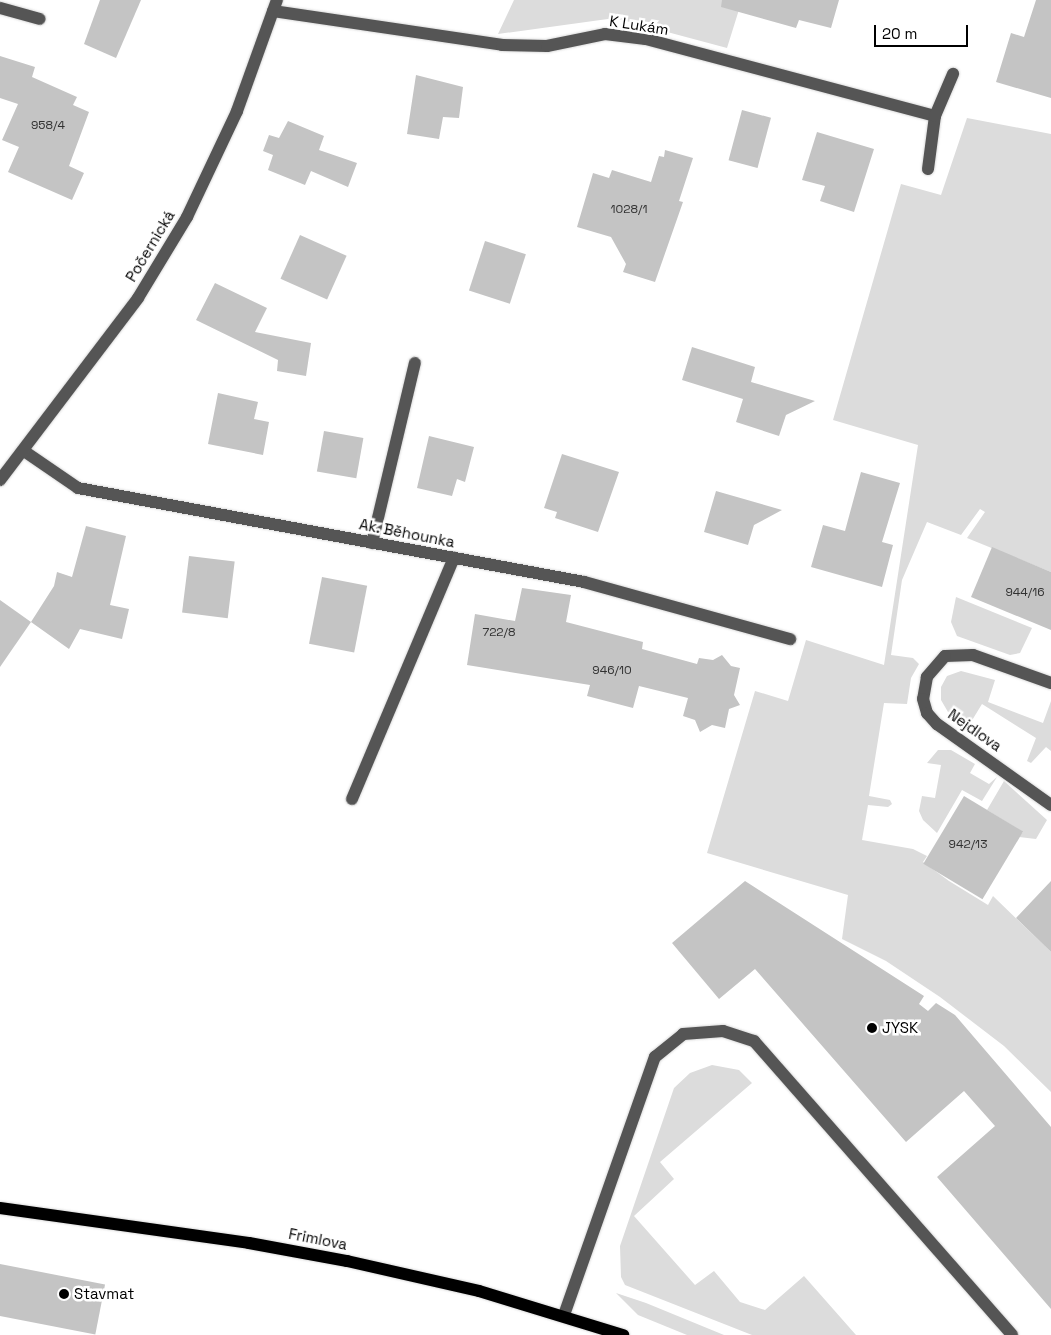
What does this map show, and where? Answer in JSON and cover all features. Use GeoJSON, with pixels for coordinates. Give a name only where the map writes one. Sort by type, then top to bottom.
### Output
{"type":"FeatureCollection","features":[{"type":"Feature","properties":{"kind":"main road","name":"Frimlova"},"geometry":{"type":"LineString","coordinates":[[0,1208],[302,1252],[451,1284],[564,1315],[623,1335]]}},
{"type":"Feature","properties":{"kind":"street","name":"K Lukám"},"geometry":{"type":"LineString","coordinates":[[275,5],[502,45],[547,46],[605,34],[646,39],[935,116]]}},
{"type":"Feature","properties":{"kind":"street","name":"Počernická"},"geometry":{"type":"LineString","coordinates":[[0,480],[24,451],[138,298],[187,217],[237,110],[275,5]]}},
{"type":"Feature","properties":{"kind":"street"},"geometry":{"type":"LineString","coordinates":[[0,8],[40,19]]}},
{"type":"Feature","properties":{"kind":"street"},"geometry":{"type":"LineString","coordinates":[[928,169],[935,116],[953,74]]}},
{"type":"Feature","properties":{"kind":"street"},"geometry":{"type":"LineString","coordinates":[[372,543],[415,363]]}},
{"type":"Feature","properties":{"kind":"street","name":"Ak. Běhounka"},"geometry":{"type":"LineString","coordinates":[[24,451],[78,488],[584,582],[790,639]]}},
{"type":"Feature","properties":{"kind":"street"},"geometry":{"type":"LineString","coordinates":[[352,799],[454,558]]}},
{"type":"Feature","properties":{"kind":"street","name":"Nejdlova"},"geometry":{"type":"LineString","coordinates":[[1051,683],[973,655],[957,654],[945,656],[935,664],[927,677],[923,699],[927,713],[937,724],[1051,805]]}},
{"type":"Feature","properties":{"kind":"street"},"geometry":{"type":"LineString","coordinates":[[564,1315],[655,1057],[683,1034],[722,1031],[754,1041],[1012,1335]]}},
{"type":"Feature","properties":{"kind":"shaded area"},"geometry":{"type":"Polygon","coordinates":[[[514,0],[742,0],[727,48],[615,18],[498,34],[514,0]]]}},
{"type":"Feature","properties":{"kind":"shaded area"},"geometry":{"type":"Polygon","coordinates":[[[967,118],[1051,134],[1051,572],[967,538],[985,512],[980,509],[961,535],[927,522],[902,580],[891,655],[913,658],[919,664],[911,678],[907,704],[884,703],[869,796],[890,800],[892,804],[888,807],[868,805],[862,840],[913,849],[927,856],[923,862],[949,881],[988,905],[993,896],[1051,952],[1051,1092],[1004,1046],[940,997],[886,961],[842,939],[848,895],[707,853],[755,691],[788,701],[806,640],[884,665],[918,445],[833,420],[901,184],[941,195],[967,118]]]}},
{"type":"Feature","properties":{"kind":"shaded area"},"geometry":{"type":"Polygon","coordinates":[[[956,597],[1032,628],[1020,653],[1010,655],[957,636],[951,622],[956,597]]]}},
{"type":"Feature","properties":{"kind":"shaded area"},"geometry":{"type":"Polygon","coordinates":[[[961,671],[995,680],[988,702],[1043,723],[1051,701],[1051,751],[1046,747],[1031,763],[1027,761],[1036,738],[982,704],[971,722],[948,712],[941,700],[941,687],[947,676],[961,671]]]}},
{"type":"Feature","properties":{"kind":"shaded area"},"geometry":{"type":"Polygon","coordinates":[[[938,750],[951,750],[975,764],[970,773],[989,784],[997,777],[982,801],[962,790],[937,833],[923,820],[919,811],[922,796],[935,798],[941,765],[927,763],[938,750]]]}},
{"type":"Feature","properties":{"kind":"shaded area"},"geometry":{"type":"Polygon","coordinates":[[[1004,781],[1047,820],[1036,839],[1019,837],[1023,832],[987,810],[1004,781]]]}},
{"type":"Feature","properties":{"kind":"shaded area"},"geometry":{"type":"Polygon","coordinates":[[[712,1065],[739,1070],[752,1083],[660,1162],[674,1179],[634,1216],[695,1285],[714,1271],[740,1302],[765,1310],[804,1276],[856,1335],[752,1335],[625,1285],[621,1277],[620,1246],[674,1088],[690,1073],[712,1065]]]}},
{"type":"Feature","properties":{"kind":"shaded area"},"geometry":{"type":"Polygon","coordinates":[[[616,1293],[646,1303],[724,1335],[687,1335],[638,1315],[616,1293]]]}},
{"type":"Feature","properties":{"kind":"building"},"geometry":{"type":"Polygon","coordinates":[[[100,0],[141,0],[116,58],[84,44],[100,0]]]}},
{"type":"Feature","properties":{"kind":"building"},"geometry":{"type":"Polygon","coordinates":[[[722,0],[839,0],[831,28],[799,20],[796,28],[721,7],[722,0]]]}},
{"type":"Feature","properties":{"kind":"building"},"geometry":{"type":"Polygon","coordinates":[[[1036,0],[1051,0],[1051,98],[996,82],[1011,33],[1024,37],[1036,0]]]}},
{"type":"Feature","properties":{"kind":"building"},"geometry":{"type":"Polygon","coordinates":[[[0,56],[35,67],[32,77],[77,97],[73,105],[89,112],[69,166],[84,173],[72,200],[8,172],[19,147],[2,140],[18,104],[0,98],[0,56]]]}},
{"type":"Feature","properties":{"kind":"building"},"geometry":{"type":"Polygon","coordinates":[[[416,75],[463,87],[459,118],[443,117],[439,139],[407,134],[416,75]]]}},
{"type":"Feature","properties":{"kind":"building"},"geometry":{"type":"Polygon","coordinates":[[[742,110],[771,118],[758,168],[729,160],[742,110]]]}},
{"type":"Feature","properties":{"kind":"building"},"geometry":{"type":"Polygon","coordinates":[[[288,121],[324,136],[319,150],[357,163],[348,187],[311,171],[305,185],[268,170],[273,155],[263,151],[269,135],[279,138],[288,121]]]}},
{"type":"Feature","properties":{"kind":"building"},"geometry":{"type":"Polygon","coordinates":[[[817,132],[874,149],[854,212],[820,201],[825,186],[802,180],[817,132]]]}},
{"type":"Feature","properties":{"kind":"building"},"geometry":{"type":"Polygon","coordinates":[[[665,150],[693,158],[679,201],[683,202],[655,282],[623,272],[626,264],[611,237],[577,227],[593,173],[609,178],[612,170],[651,182],[659,156],[664,157],[665,150]]]}},
{"type":"Feature","properties":{"kind":"building"},"geometry":{"type":"Polygon","coordinates":[[[300,235],[347,256],[327,300],[280,279],[300,235]]]}},
{"type":"Feature","properties":{"kind":"building"},"geometry":{"type":"Polygon","coordinates":[[[485,241],[526,254],[510,304],[469,290],[485,241]]]}},
{"type":"Feature","properties":{"kind":"building"},"geometry":{"type":"Polygon","coordinates":[[[215,283],[267,308],[255,332],[311,343],[306,376],[277,371],[278,360],[196,320],[215,283]]]}},
{"type":"Feature","properties":{"kind":"building"},"geometry":{"type":"Polygon","coordinates":[[[692,347],[755,367],[751,382],[815,401],[786,415],[779,436],[736,422],[743,399],[682,380],[692,347]]]}},
{"type":"Feature","properties":{"kind":"building"},"geometry":{"type":"Polygon","coordinates":[[[218,393],[258,402],[254,419],[269,422],[263,455],[208,444],[218,393]]]}},
{"type":"Feature","properties":{"kind":"building"},"geometry":{"type":"Polygon","coordinates":[[[324,431],[363,438],[356,478],[317,471],[324,431]]]}},
{"type":"Feature","properties":{"kind":"building"},"geometry":{"type":"Polygon","coordinates":[[[429,436],[474,447],[465,482],[457,479],[452,496],[417,488],[429,436]]]}},
{"type":"Feature","properties":{"kind":"building"},"geometry":{"type":"Polygon","coordinates":[[[562,454],[619,472],[598,532],[555,518],[557,512],[544,508],[562,454]]]}},
{"type":"Feature","properties":{"kind":"building"},"geometry":{"type":"Polygon","coordinates":[[[861,472],[900,483],[882,542],[893,545],[882,587],[811,567],[823,525],[845,531],[861,472]]]}},
{"type":"Feature","properties":{"kind":"building"},"geometry":{"type":"Polygon","coordinates":[[[716,491],[782,510],[754,525],[748,545],[704,532],[716,491]]]}},
{"type":"Feature","properties":{"kind":"building"},"geometry":{"type":"Polygon","coordinates":[[[86,526],[126,536],[110,605],[129,609],[122,639],[80,629],[69,649],[31,622],[54,586],[57,572],[72,577],[86,526]]]}},
{"type":"Feature","properties":{"kind":"building"},"geometry":{"type":"Polygon","coordinates":[[[992,547],[1051,572],[1051,630],[971,597],[992,547]]]}},
{"type":"Feature","properties":{"kind":"building"},"geometry":{"type":"Polygon","coordinates":[[[189,556],[235,562],[228,618],[182,613],[189,556]]]}},
{"type":"Feature","properties":{"kind":"building"},"geometry":{"type":"Polygon","coordinates":[[[322,577],[367,586],[354,653],[309,644],[322,577]]]}},
{"type":"Feature","properties":{"kind":"building"},"geometry":{"type":"Polygon","coordinates":[[[522,588],[571,595],[566,622],[643,642],[642,649],[697,664],[699,658],[713,660],[722,655],[731,666],[740,668],[734,695],[740,705],[729,709],[725,728],[712,725],[700,732],[695,720],[683,716],[688,698],[639,686],[633,708],[587,696],[590,685],[467,665],[475,614],[515,621],[522,588]]]}},
{"type":"Feature","properties":{"kind":"building"},"geometry":{"type":"Polygon","coordinates":[[[0,600],[31,622],[0,667],[0,600]]]}},
{"type":"Feature","properties":{"kind":"building"},"geometry":{"type":"Polygon","coordinates":[[[964,796],[1023,832],[982,899],[923,864],[964,796]]]}},
{"type":"Feature","properties":{"kind":"building"},"geometry":{"type":"Polygon","coordinates":[[[745,881],[924,996],[919,1004],[928,1011],[936,1003],[955,1015],[1051,1127],[1051,1309],[937,1177],[995,1126],[964,1091],[906,1142],[755,969],[719,999],[672,943],[745,881]]]}},
{"type":"Feature","properties":{"kind":"building"},"geometry":{"type":"Polygon","coordinates":[[[1051,881],[1051,952],[1016,918],[1051,881]]]}},
{"type":"Feature","properties":{"kind":"building"},"geometry":{"type":"Polygon","coordinates":[[[0,1264],[105,1284],[95,1334],[0,1316],[0,1264]]]}},
{"type":"Feature","properties":{"kind":"place","name":"JYSK"},"geometry":{"type":"Point","coordinates":[872,1028]}},
{"type":"Feature","properties":{"kind":"place","name":"Stavmat"},"geometry":{"type":"Point","coordinates":[64,1294]}}]}
